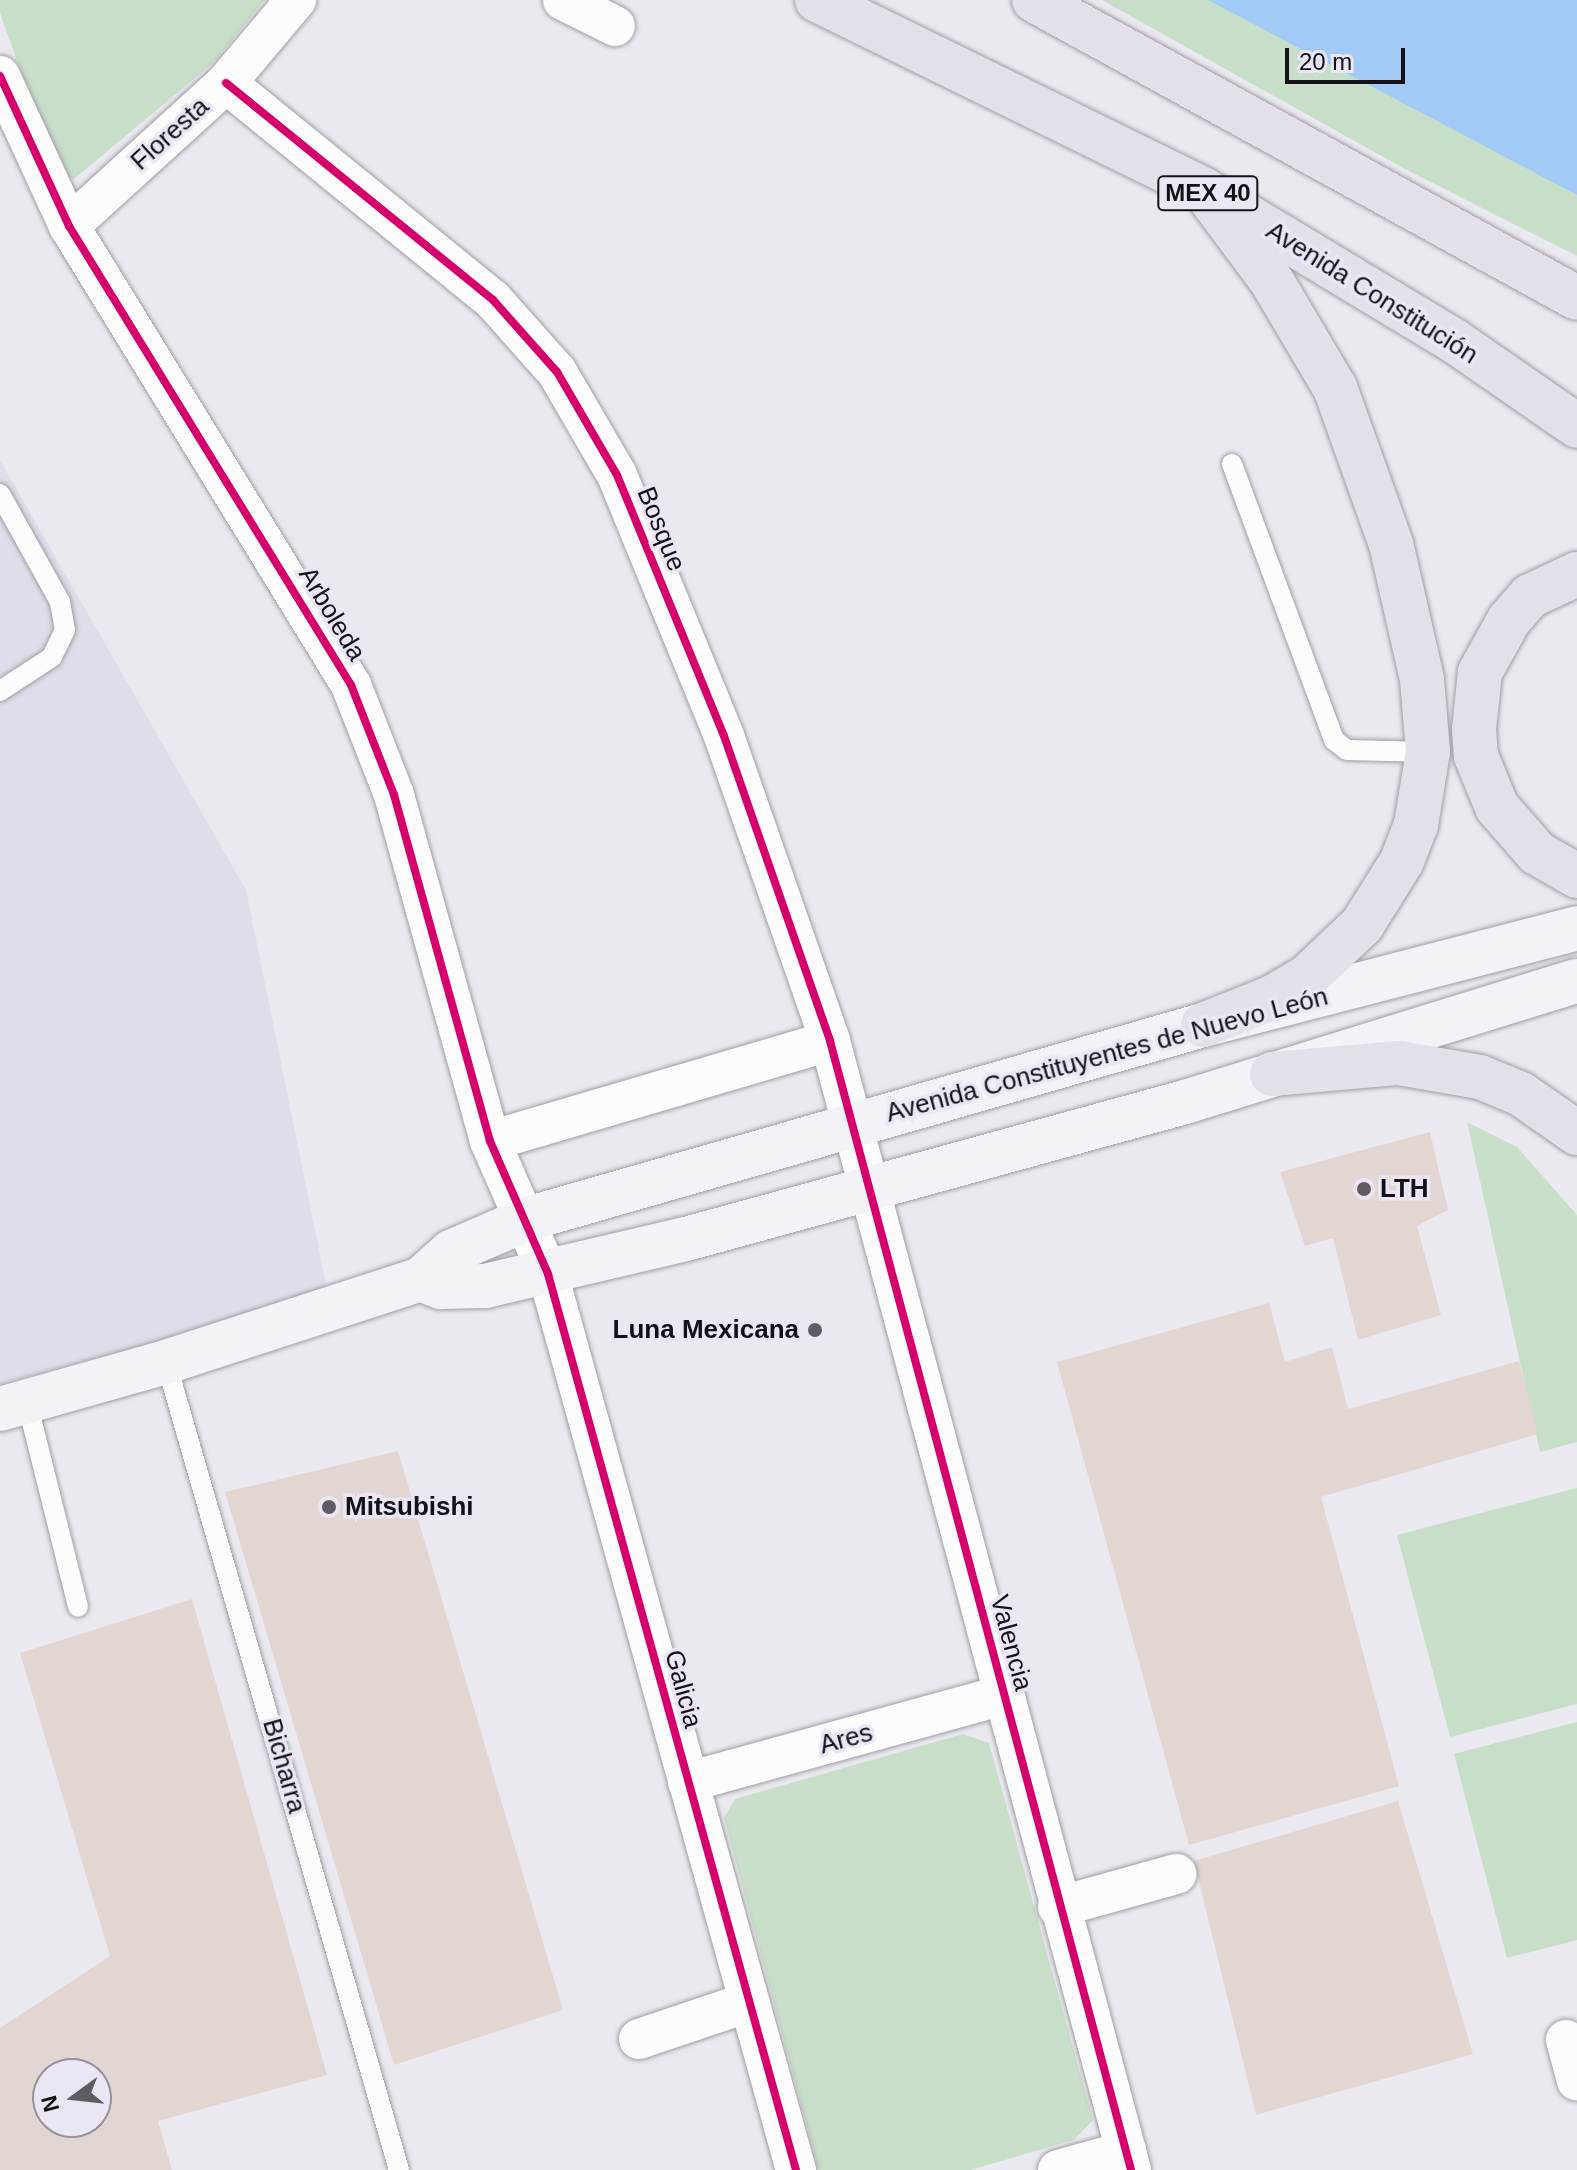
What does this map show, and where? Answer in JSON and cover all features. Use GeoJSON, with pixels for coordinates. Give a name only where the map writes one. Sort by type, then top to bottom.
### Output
{"type":"FeatureCollection","features":[{"type":"Feature","properties":{"kind":"highway","name":"Avenida Constitución"},"geometry":{"type":"LineString","coordinates":[[817,0],[1204,190],[1453,340],[1577,426]]}},
{"type":"Feature","properties":{"kind":"highway"},"geometry":{"type":"LineString","coordinates":[[1034,0],[1577,298]]}},
{"type":"Feature","properties":{"kind":"highway"},"geometry":{"type":"LineString","coordinates":[[1203,1025],[1271,998],[1307,977],[1362,925],[1397,872],[1416,825],[1428,752],[1422,679],[1391,544],[1340,400],[1273,283],[1204,190]]}},
{"type":"Feature","properties":{"kind":"highway"},"geometry":{"type":"LineString","coordinates":[[1577,574],[1530,596],[1509,620],[1480,672],[1474,729],[1476,756],[1497,807],[1537,853],[1577,876]]}},
{"type":"Feature","properties":{"kind":"highway"},"geometry":{"type":"LineString","coordinates":[[1272,1074],[1399,1063],[1466,1074],[1521,1094],[1577,1133]]}},
{"type":"Feature","properties":{"kind":"main road","name":"Avenida Constituyentes de Nuevo León"},"geometry":{"type":"LineString","coordinates":[[13,1405],[166,1362],[421,1279],[451,1252],[527,1219],[1203,1025],[1577,928]]}},
{"type":"Feature","properties":{"kind":"main road"},"geometry":{"type":"LineString","coordinates":[[421,1279],[462,1288],[548,1274],[1272,1074],[1577,981]]}},
{"type":"Feature","properties":{"kind":"street","name":"Floresta"},"geometry":{"type":"LineString","coordinates":[[69,226],[226,83],[296,0]]}},
{"type":"Feature","properties":{"kind":"street"},"geometry":{"type":"LineString","coordinates":[[563,0],[615,26]]}},
{"type":"Feature","properties":{"kind":"street","name":"Arboleda"},"geometry":{"type":"LineString","coordinates":[[0,76],[69,226],[351,685],[394,795],[490,1141],[527,1219]]}},
{"type":"Feature","properties":{"kind":"street","name":"Bosque"},"geometry":{"type":"LineString","coordinates":[[226,83],[493,300],[557,372],[587,418],[617,475],[724,736],[830,1041],[854,1125]]}},
{"type":"Feature","properties":{"kind":"street"},"geometry":{"type":"LineString","coordinates":[[490,1141],[830,1041]]}},
{"type":"Feature","properties":{"kind":"street","name":"Valencia"},"geometry":{"type":"LineString","coordinates":[[854,1125],[1058,1907],[1128,2160]]}},
{"type":"Feature","properties":{"kind":"street","name":"Galicia"},"geometry":{"type":"LineString","coordinates":[[527,1219],[548,1274],[796,2170]]}},
{"type":"Feature","properties":{"kind":"street","name":"Ares"},"geometry":{"type":"LineString","coordinates":[[688,1782],[1004,1695]]}},
{"type":"Feature","properties":{"kind":"street"},"geometry":{"type":"LineString","coordinates":[[1058,1907],[1176,1874]]}},
{"type":"Feature","properties":{"kind":"street"},"geometry":{"type":"LineString","coordinates":[[639,2039],[749,2002]]}},
{"type":"Feature","properties":{"kind":"street"},"geometry":{"type":"LineString","coordinates":[[1566,2040],[1577,2081]]}},
{"type":"Feature","properties":{"kind":"street"},"geometry":{"type":"LineString","coordinates":[[1058,2170],[1128,2160]]}},
{"type":"Feature","properties":{"kind":"lane"},"geometry":{"type":"LineString","coordinates":[[1232,464],[1334,740],[1347,750],[1428,752]]}},
{"type":"Feature","properties":{"kind":"lane"},"geometry":{"type":"LineString","coordinates":[[0,494],[60,602],[65,630],[52,657],[0,691]]}},
{"type":"Feature","properties":{"kind":"lane","name":"Bicharra"},"geometry":{"type":"LineString","coordinates":[[166,1362],[399,2170]]}},
{"type":"Feature","properties":{"kind":"lane"},"geometry":{"type":"LineString","coordinates":[[13,1405],[78,1607]]}},
{"type":"Feature","properties":{"kind":"shaded area"},"geometry":{"type":"Polygon","coordinates":[[[0,460],[246,890],[328,1294],[0,1384],[0,460]]]}},
{"type":"Feature","properties":{"kind":"green space"},"geometry":{"type":"Polygon","coordinates":[[[0,0],[265,0],[213,63],[74,179],[58,174],[0,13],[0,0]]]}},
{"type":"Feature","properties":{"kind":"green space"},"geometry":{"type":"Polygon","coordinates":[[[1102,0],[1577,0],[1577,256],[1403,168],[1102,0]]]}},
{"type":"Feature","properties":{"kind":"green space"},"geometry":{"type":"Polygon","coordinates":[[[1467,1122],[1517,1147],[1577,1215],[1577,1442],[1540,1452],[1467,1122]]]}},
{"type":"Feature","properties":{"kind":"green space"},"geometry":{"type":"Polygon","coordinates":[[[1577,1488],[1577,1704],[1450,1737],[1397,1535],[1577,1488]]]}},
{"type":"Feature","properties":{"kind":"green space"},"geometry":{"type":"Polygon","coordinates":[[[1577,1722],[1577,1940],[1507,1958],[1454,1754],[1577,1722]]]}},
{"type":"Feature","properties":{"kind":"green space"},"geometry":{"type":"Polygon","coordinates":[[[963,1734],[989,1743],[1093,2120],[1074,2140],[970,2170],[819,2170],[724,1818],[735,1799],[963,1734]]]}},
{"type":"Feature","properties":{"kind":"water"},"geometry":{"type":"Polygon","coordinates":[[[1208,0],[1577,0],[1577,195],[1208,0]]]}},
{"type":"Feature","properties":{"kind":"building"},"geometry":{"type":"Polygon","coordinates":[[[1430,1132],[1448,1210],[1417,1226],[1441,1315],[1358,1340],[1333,1238],[1305,1246],[1280,1172],[1430,1132]]]}},
{"type":"Feature","properties":{"kind":"building"},"geometry":{"type":"Polygon","coordinates":[[[1269,1303],[1285,1362],[1332,1347],[1348,1409],[1519,1361],[1538,1434],[1321,1497],[1399,1786],[1189,1845],[1057,1362],[1269,1303]]]}},
{"type":"Feature","properties":{"kind":"building"},"geometry":{"type":"Polygon","coordinates":[[[398,1451],[563,2010],[394,2065],[225,1492],[398,1451]]]}},
{"type":"Feature","properties":{"kind":"building"},"geometry":{"type":"Polygon","coordinates":[[[192,1599],[327,2075],[158,2121],[172,2170],[0,2170],[0,2028],[110,1956],[20,1653],[192,1599]]]}},
{"type":"Feature","properties":{"kind":"building"},"geometry":{"type":"Polygon","coordinates":[[[1398,1801],[1473,2054],[1256,2115],[1194,1861],[1398,1801]]]}},
{"type":"Feature","properties":{"kind":"cycle path"},"geometry":{"type":"LineString","coordinates":[[0,76],[69,226],[351,685],[394,795],[490,1141],[548,1274],[796,2170]]}},
{"type":"Feature","properties":{"kind":"cycle path"},"geometry":{"type":"LineString","coordinates":[[226,83],[493,300],[557,372],[617,475],[724,736],[830,1041],[1131,2170]]}},
{"type":"Feature","properties":{"kind":"place","name":"LTH"},"geometry":{"type":"Point","coordinates":[1364,1189]}},
{"type":"Feature","properties":{"kind":"place","name":"Luna Mexicana"},"geometry":{"type":"Point","coordinates":[815,1330]}},
{"type":"Feature","properties":{"kind":"place","name":"Mitsubishi"},"geometry":{"type":"Point","coordinates":[329,1507]}}]}
